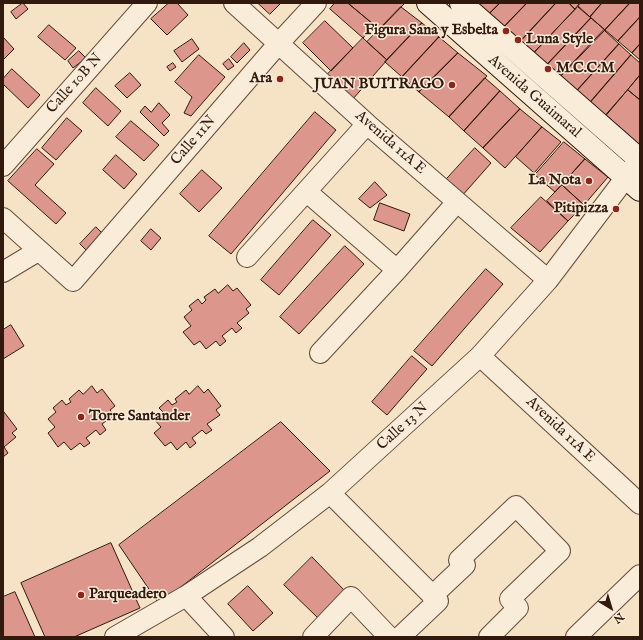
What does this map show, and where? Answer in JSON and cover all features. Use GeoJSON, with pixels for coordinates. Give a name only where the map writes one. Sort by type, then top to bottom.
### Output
{"type":"FeatureCollection","features":[{"type":"Feature","properties":{"kind":"street","name":"Calle 10B N"},"geometry":{"type":"LineString","coordinates":[[3,166],[148,3]]}},
{"type":"Feature","properties":{"kind":"street","name":"Avenida 11A E"},"geometry":{"type":"LineString","coordinates":[[234,3],[367,124],[548,280]]}},
{"type":"Feature","properties":{"kind":"street","name":"Calle 11N"},"geometry":{"type":"LineString","coordinates":[[38,251],[73,281],[279,43],[316,3]]}},
{"type":"Feature","properties":{"kind":"street","name":"Avenida Guaimaral"},"geometry":{"type":"LineString","coordinates":[[428,3],[633,184]]}},
{"type":"Feature","properties":{"kind":"street","name":"Avenida Guaimaral"},"geometry":{"type":"LineString","coordinates":[[462,3],[640,160]]}},
{"type":"Feature","properties":{"kind":"street"},"geometry":{"type":"LineString","coordinates":[[247,257],[367,124]]}},
{"type":"Feature","properties":{"kind":"street","name":"Calle 13 N"},"geometry":{"type":"LineString","coordinates":[[118,636],[186,596],[260,547],[330,493],[480,356],[633,184],[640,160]]}},
{"type":"Feature","properties":{"kind":"street"},"geometry":{"type":"LineString","coordinates":[[307,192],[397,270]]}},
{"type":"Feature","properties":{"kind":"street"},"geometry":{"type":"LineString","coordinates":[[320,353],[397,270],[457,202]]}},
{"type":"Feature","properties":{"kind":"street"},"geometry":{"type":"LineString","coordinates":[[3,218],[38,251],[3,272]]}},
{"type":"Feature","properties":{"kind":"street","name":"Avenida 11A E"},"geometry":{"type":"LineString","coordinates":[[480,356],[640,504]]}},
{"type":"Feature","properties":{"kind":"street"},"geometry":{"type":"LineString","coordinates":[[330,493],[438,601],[400,637]]}},
{"type":"Feature","properties":{"kind":"street"},"geometry":{"type":"LineString","coordinates":[[432,596],[464,565],[459,560],[516,506],[560,551],[510,599],[518,608],[489,637]]}},
{"type":"Feature","properties":{"kind":"street"},"geometry":{"type":"LineString","coordinates":[[576,637],[640,574]]}},
{"type":"Feature","properties":{"kind":"street"},"geometry":{"type":"LineString","coordinates":[[186,596],[224,637]]}},
{"type":"Feature","properties":{"kind":"street"},"geometry":{"type":"LineString","coordinates":[[313,637],[351,597],[389,637]]}},
{"type":"Feature","properties":{"kind":"building"},"geometry":{"type":"Polygon","coordinates":[[[23,3],[28,9],[16,19],[11,12],[23,3]]]}},
{"type":"Feature","properties":{"kind":"building"},"geometry":{"type":"Polygon","coordinates":[[[169,3],[177,3],[188,15],[167,35],[151,19],[169,3]]]}},
{"type":"Feature","properties":{"kind":"building"},"geometry":{"type":"Polygon","coordinates":[[[258,3],[281,3],[270,14],[258,3]]]}},
{"type":"Feature","properties":{"kind":"building","name":"JUAN BUITRAGO"},"geometry":{"type":"Polygon","coordinates":[[[335,3],[348,3],[374,25],[363,38],[330,9],[335,3]]]}},
{"type":"Feature","properties":{"kind":"building"},"geometry":{"type":"Polygon","coordinates":[[[348,3],[403,3],[404,4],[380,29],[348,3]]]}},
{"type":"Feature","properties":{"kind":"building"},"geometry":{"type":"Polygon","coordinates":[[[470,3],[500,3],[486,17],[470,3]]]}},
{"type":"Feature","properties":{"kind":"building"},"geometry":{"type":"Polygon","coordinates":[[[500,3],[527,3],[501,30],[486,17],[500,3]]]}},
{"type":"Feature","properties":{"kind":"building"},"geometry":{"type":"Polygon","coordinates":[[[527,3],[556,3],[518,44],[501,30],[527,3]]]}},
{"type":"Feature","properties":{"kind":"building"},"geometry":{"type":"Polygon","coordinates":[[[556,3],[569,3],[575,9],[531,56],[518,44],[556,3]]]}},
{"type":"Feature","properties":{"kind":"building"},"geometry":{"type":"Polygon","coordinates":[[[569,3],[580,3],[575,9],[569,3]]]}},
{"type":"Feature","properties":{"kind":"building"},"geometry":{"type":"Polygon","coordinates":[[[581,3],[602,3],[590,17],[578,6],[581,3]]]}},
{"type":"Feature","properties":{"kind":"building"},"geometry":{"type":"Polygon","coordinates":[[[602,3],[630,3],[605,30],[590,17],[602,3]]]}},
{"type":"Feature","properties":{"kind":"building"},"geometry":{"type":"Polygon","coordinates":[[[630,3],[640,3],[640,17],[618,41],[605,30],[630,3]]]}},
{"type":"Feature","properties":{"kind":"building","name":"JUAN BUITRAGO"},"geometry":{"type":"Polygon","coordinates":[[[401,7],[422,23],[387,60],[367,42],[401,7]]]}},
{"type":"Feature","properties":{"kind":"building"},"geometry":{"type":"Polygon","coordinates":[[[578,7],[591,18],[544,68],[531,56],[578,7]]]}},
{"type":"Feature","properties":{"kind":"building"},"geometry":{"type":"Polygon","coordinates":[[[640,17],[640,44],[632,53],[618,41],[640,17]]]}},
{"type":"Feature","properties":{"kind":"building"},"geometry":{"type":"Polygon","coordinates":[[[591,18],[605,30],[558,79],[544,68],[591,18]]]}},
{"type":"Feature","properties":{"kind":"building","name":"JUAN BUITRAGO"},"geometry":{"type":"Polygon","coordinates":[[[325,21],[353,48],[331,71],[303,43],[325,21]]]}},
{"type":"Feature","properties":{"kind":"building","name":"JUAN BUITRAGO"},"geometry":{"type":"Polygon","coordinates":[[[422,23],[439,37],[402,77],[385,62],[422,23]]]}},
{"type":"Feature","properties":{"kind":"building"},"geometry":{"type":"Polygon","coordinates":[[[49,25],[76,48],[65,60],[38,37],[49,25]]]}},
{"type":"Feature","properties":{"kind":"building"},"geometry":{"type":"Polygon","coordinates":[[[604,30],[619,44],[574,94],[558,79],[604,30]]]}},
{"type":"Feature","properties":{"kind":"building"},"geometry":{"type":"Polygon","coordinates":[[[3,37],[14,49],[3,60],[3,37]]]}},
{"type":"Feature","properties":{"kind":"building","name":"JUAN BUITRAGO"},"geometry":{"type":"Polygon","coordinates":[[[439,37],[458,53],[419,92],[402,77],[439,37]]]}},
{"type":"Feature","properties":{"kind":"building"},"geometry":{"type":"Polygon","coordinates":[[[363,38],[387,60],[352,100],[326,76],[363,38]]]}},
{"type":"Feature","properties":{"kind":"building"},"geometry":{"type":"Polygon","coordinates":[[[192,39],[199,49],[182,62],[174,51],[192,39]]]}},
{"type":"Feature","properties":{"kind":"building"},"geometry":{"type":"Polygon","coordinates":[[[244,43],[250,50],[237,63],[231,57],[244,43]]]}},
{"type":"Feature","properties":{"kind":"building"},"geometry":{"type":"Polygon","coordinates":[[[619,44],[631,55],[588,105],[574,94],[619,44]]]}},
{"type":"Feature","properties":{"kind":"building"},"geometry":{"type":"Polygon","coordinates":[[[640,44],[640,60],[632,53],[640,44]]]}},
{"type":"Feature","properties":{"kind":"building"},"geometry":{"type":"Polygon","coordinates":[[[79,51],[86,58],[73,68],[68,61],[79,51]]]}},
{"type":"Feature","properties":{"kind":"building","name":"JUAN BUITRAGO"},"geometry":{"type":"Polygon","coordinates":[[[458,53],[487,76],[449,117],[419,92],[458,53]]]}},
{"type":"Feature","properties":{"kind":"building"},"geometry":{"type":"Polygon","coordinates":[[[199,55],[225,77],[191,116],[184,113],[192,97],[175,82],[199,55]]]}},
{"type":"Feature","properties":{"kind":"building"},"geometry":{"type":"Polygon","coordinates":[[[631,55],[640,63],[640,75],[603,119],[588,105],[631,55]]]}},
{"type":"Feature","properties":{"kind":"building"},"geometry":{"type":"Polygon","coordinates":[[[229,59],[234,66],[228,70],[223,64],[229,59]]]}},
{"type":"Feature","properties":{"kind":"building"},"geometry":{"type":"Polygon","coordinates":[[[173,63],[176,67],[170,71],[167,67],[173,63]]]}},
{"type":"Feature","properties":{"kind":"building"},"geometry":{"type":"Polygon","coordinates":[[[12,69],[40,95],[28,108],[3,84],[3,79],[12,69]]]}},
{"type":"Feature","properties":{"kind":"building"},"geometry":{"type":"Polygon","coordinates":[[[130,73],[141,85],[127,98],[115,86],[130,73]]]}},
{"type":"Feature","properties":{"kind":"building"},"geometry":{"type":"Polygon","coordinates":[[[640,75],[640,100],[628,90],[640,75]]]}},
{"type":"Feature","properties":{"kind":"building","name":"JUAN BUITRAGO"},"geometry":{"type":"Polygon","coordinates":[[[485,78],[500,91],[464,131],[449,117],[485,78]]]}},
{"type":"Feature","properties":{"kind":"building"},"geometry":{"type":"Polygon","coordinates":[[[96,88],[121,111],[108,126],[83,103],[96,88]]]}},
{"type":"Feature","properties":{"kind":"building"},"geometry":{"type":"Polygon","coordinates":[[[628,90],[640,100],[640,145],[606,115],[628,90]]]}},
{"type":"Feature","properties":{"kind":"building","name":"JUAN BUITRAGO"},"geometry":{"type":"Polygon","coordinates":[[[500,91],[520,109],[483,148],[464,131],[500,91]]]}},
{"type":"Feature","properties":{"kind":"building"},"geometry":{"type":"Polygon","coordinates":[[[159,103],[170,115],[162,123],[169,131],[164,136],[140,112],[145,106],[151,112],[159,103]]]}},
{"type":"Feature","properties":{"kind":"building"},"geometry":{"type":"Polygon","coordinates":[[[520,109],[542,127],[505,168],[483,148],[520,109]]]}},
{"type":"Feature","properties":{"kind":"building"},"geometry":{"type":"Polygon","coordinates":[[[315,112],[336,130],[231,254],[209,236],[315,112]]]}},
{"type":"Feature","properties":{"kind":"building"},"geometry":{"type":"Polygon","coordinates":[[[67,118],[82,131],[56,160],[42,148],[67,118]]]}},
{"type":"Feature","properties":{"kind":"building"},"geometry":{"type":"Polygon","coordinates":[[[131,121],[159,145],[144,161],[116,137],[131,121]]]}},
{"type":"Feature","properties":{"kind":"building"},"geometry":{"type":"Polygon","coordinates":[[[542,127],[561,142],[534,173],[516,157],[542,127]]]}},
{"type":"Feature","properties":{"kind":"building"},"geometry":{"type":"Polygon","coordinates":[[[564,142],[585,159],[555,192],[535,175],[564,142]]]}},
{"type":"Feature","properties":{"kind":"building"},"geometry":{"type":"Polygon","coordinates":[[[475,148],[491,163],[461,197],[444,182],[475,148]]]}},
{"type":"Feature","properties":{"kind":"building"},"geometry":{"type":"Polygon","coordinates":[[[37,149],[54,164],[35,185],[66,213],[56,224],[8,181],[37,149]]]}},
{"type":"Feature","properties":{"kind":"building"},"geometry":{"type":"Polygon","coordinates":[[[116,155],[137,174],[124,189],[103,170],[116,155]]]}},
{"type":"Feature","properties":{"kind":"building"},"geometry":{"type":"Polygon","coordinates":[[[585,159],[608,177],[584,205],[562,185],[585,159]]]}},
{"type":"Feature","properties":{"kind":"building"},"geometry":{"type":"Polygon","coordinates":[[[202,170],[222,188],[199,212],[180,194],[202,170]]]}},
{"type":"Feature","properties":{"kind":"building"},"geometry":{"type":"Polygon","coordinates":[[[375,182],[387,195],[370,208],[359,199],[375,182]]]}},
{"type":"Feature","properties":{"kind":"building"},"geometry":{"type":"Polygon","coordinates":[[[562,185],[584,205],[568,221],[547,201],[562,185]]]}},
{"type":"Feature","properties":{"kind":"building"},"geometry":{"type":"Polygon","coordinates":[[[541,197],[568,221],[540,252],[511,228],[541,197]]]}},
{"type":"Feature","properties":{"kind":"building"},"geometry":{"type":"Polygon","coordinates":[[[380,203],[410,214],[404,231],[374,220],[380,203]]]}},
{"type":"Feature","properties":{"kind":"building"},"geometry":{"type":"Polygon","coordinates":[[[313,220],[331,235],[279,295],[261,280],[313,220]]]}},
{"type":"Feature","properties":{"kind":"building"},"geometry":{"type":"Polygon","coordinates":[[[96,227],[102,233],[86,250],[80,244],[96,227]]]}},
{"type":"Feature","properties":{"kind":"building"},"geometry":{"type":"Polygon","coordinates":[[[151,229],[161,238],[151,250],[141,241],[151,229]]]}},
{"type":"Feature","properties":{"kind":"building"},"geometry":{"type":"Polygon","coordinates":[[[345,246],[364,264],[299,334],[280,317],[345,246]]]}},
{"type":"Feature","properties":{"kind":"building"},"geometry":{"type":"Polygon","coordinates":[[[486,269],[503,284],[432,366],[414,351],[486,269]]]}},
{"type":"Feature","properties":{"kind":"building"},"geometry":{"type":"Polygon","coordinates":[[[228,285],[233,291],[237,288],[251,305],[246,309],[249,313],[237,323],[242,328],[236,333],[232,328],[222,336],[226,341],[220,346],[216,341],[206,349],[200,341],[194,345],[183,332],[191,326],[184,317],[192,310],[189,306],[198,299],[202,304],[206,300],[204,297],[215,289],[218,293],[228,285]]]}},
{"type":"Feature","properties":{"kind":"building"},"geometry":{"type":"Polygon","coordinates":[[[11,325],[24,346],[3,359],[3,330],[11,325]]]}},
{"type":"Feature","properties":{"kind":"building"},"geometry":{"type":"Polygon","coordinates":[[[412,356],[427,369],[387,415],[372,402],[412,356]]]}},
{"type":"Feature","properties":{"kind":"building","name":"Torre Santander"},"geometry":{"type":"Polygon","coordinates":[[[92,386],[97,393],[102,389],[115,406],[110,410],[114,415],[102,424],[106,430],[100,435],[96,430],[86,438],[90,443],[84,447],[80,443],[71,450],[64,442],[58,447],[48,433],[55,427],[48,419],[56,412],[53,408],[62,400],[66,405],[71,402],[69,399],[79,390],[83,394],[92,386]]]}},
{"type":"Feature","properties":{"kind":"building"},"geometry":{"type":"Polygon","coordinates":[[[198,386],[204,393],[208,389],[221,406],[216,410],[220,415],[207,424],[212,430],[206,434],[202,430],[192,438],[196,443],[190,448],[186,442],[177,450],[171,442],[165,446],[154,433],[161,427],[154,419],[163,412],[159,408],[168,400],[172,405],[177,402],[175,399],[186,390],[189,394],[198,386]]]}},
{"type":"Feature","properties":{"kind":"building"},"geometry":{"type":"Polygon","coordinates":[[[4,412],[17,429],[12,433],[16,437],[4,447],[8,453],[3,457],[4,412]]]}},
{"type":"Feature","properties":{"kind":"building"},"geometry":{"type":"Polygon","coordinates":[[[281,422],[330,471],[159,604],[119,545],[281,422]]]}},
{"type":"Feature","properties":{"kind":"building","name":"Parqueadero"},"geometry":{"type":"Polygon","coordinates":[[[111,543],[140,608],[74,637],[45,637],[21,583],[111,543]]]}},
{"type":"Feature","properties":{"kind":"building"},"geometry":{"type":"Polygon","coordinates":[[[312,557],[345,591],[318,618],[284,585],[312,557]]]}},
{"type":"Feature","properties":{"kind":"building"},"geometry":{"type":"Polygon","coordinates":[[[248,586],[273,613],[253,631],[228,604],[248,586]]]}},
{"type":"Feature","properties":{"kind":"building"},"geometry":{"type":"Polygon","coordinates":[[[15,592],[35,637],[3,637],[3,597],[15,592]]]}},
{"type":"Feature","properties":{"kind":"place","name":"Figura Sana y Esbelta"},"geometry":{"type":"Point","coordinates":[506,31]}},
{"type":"Feature","properties":{"kind":"place","name":"Luna Style"},"geometry":{"type":"Point","coordinates":[518,40]}},
{"type":"Feature","properties":{"kind":"place","name":"M.C.C.M"},"geometry":{"type":"Point","coordinates":[548,69]}},
{"type":"Feature","properties":{"kind":"place","name":"Ara"},"geometry":{"type":"Point","coordinates":[280,79]}},
{"type":"Feature","properties":{"kind":"place","name":"JUAN BUITRAGO"},"geometry":{"type":"Point","coordinates":[452,85]}},
{"type":"Feature","properties":{"kind":"place","name":"La Nota"},"geometry":{"type":"Point","coordinates":[589,181]}},
{"type":"Feature","properties":{"kind":"place","name":"Pitipizza"},"geometry":{"type":"Point","coordinates":[616,209]}},
{"type":"Feature","properties":{"kind":"place","name":"Torre Santander"},"geometry":{"type":"Point","coordinates":[81,417]}},
{"type":"Feature","properties":{"kind":"place","name":"Parqueadero"},"geometry":{"type":"Point","coordinates":[81,595]}}]}
